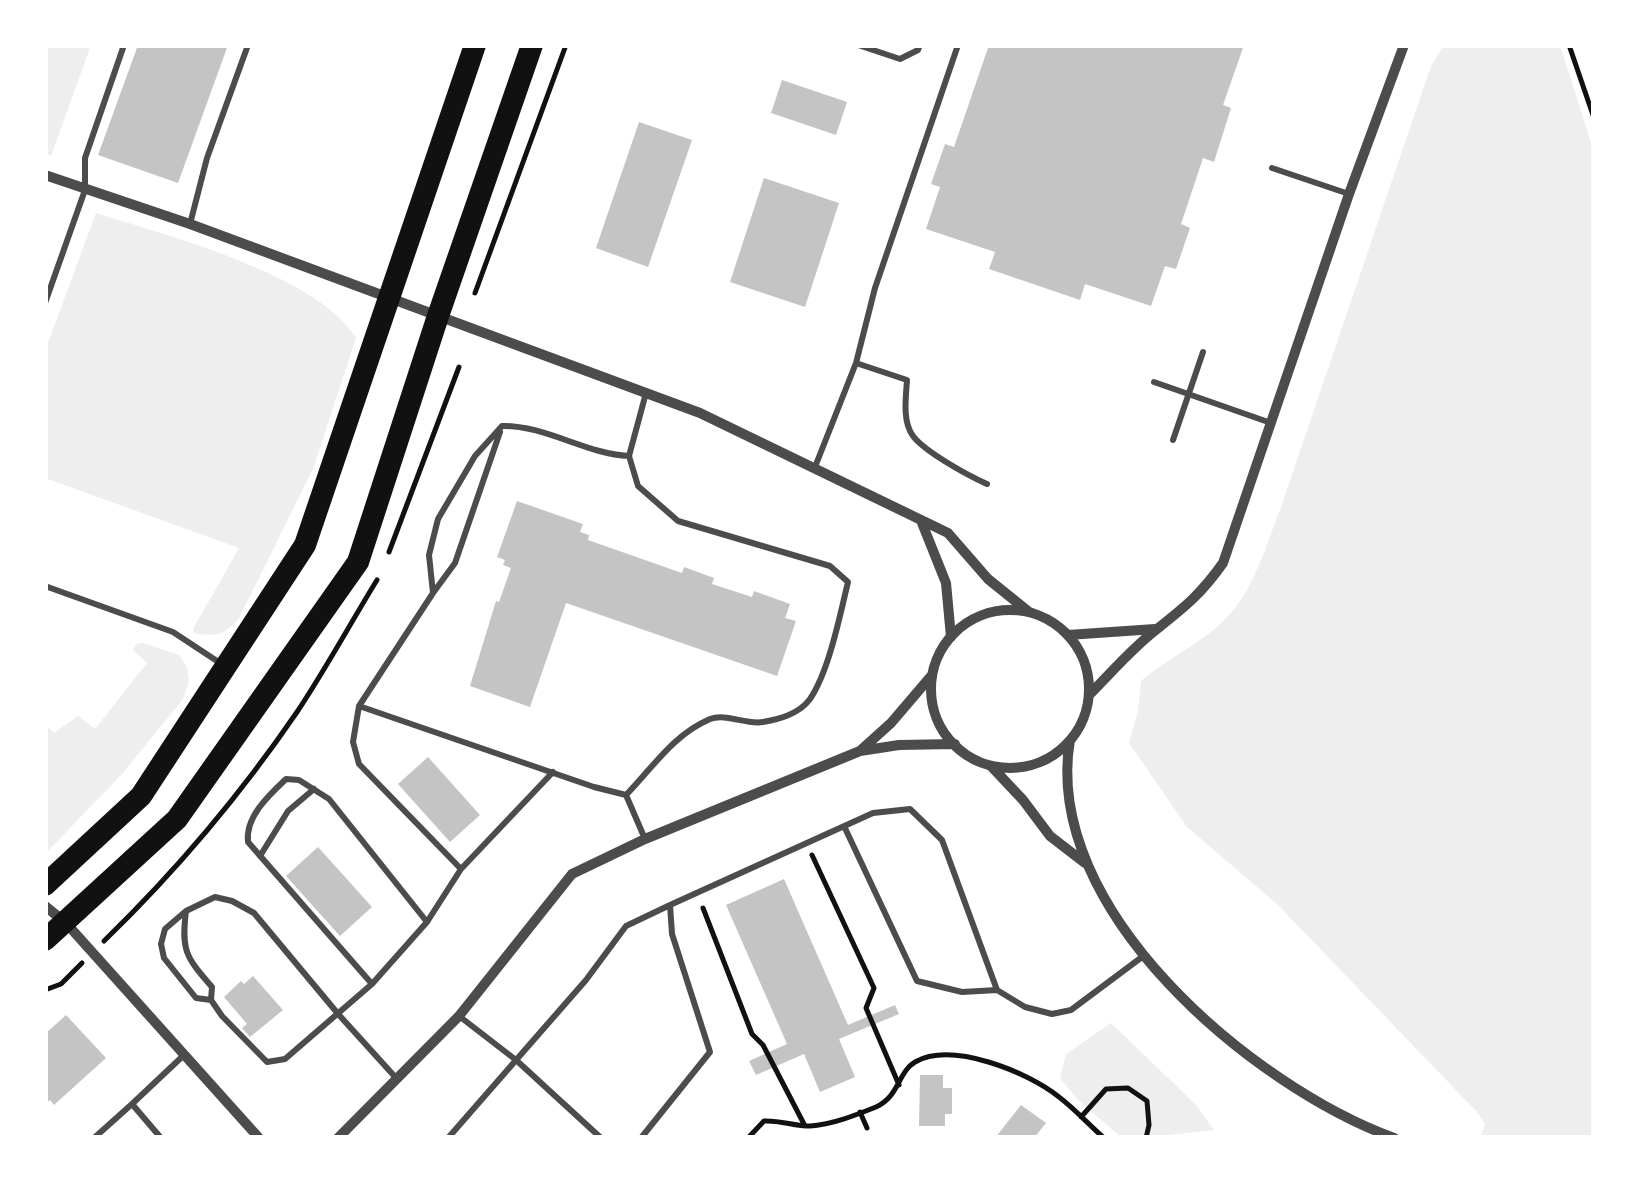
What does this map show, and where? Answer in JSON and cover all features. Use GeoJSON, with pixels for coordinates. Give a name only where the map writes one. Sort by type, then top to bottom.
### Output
{"type":"FeatureCollection","features":[{"type":"Feature","properties":{"kind":"main road"},"geometry":{"type":"LineString","coordinates":[[45,885],[141,796],[305,546],[475,45]]}},
{"type":"Feature","properties":{"kind":"main road"},"geometry":{"type":"LineString","coordinates":[[45,940],[177,820],[358,562],[532,45]]}},
{"type":"Feature","properties":{"kind":"street"},"geometry":{"type":"LineString","coordinates":[[1088,694],[1156,629],[1205,590],[1223,564],[1404,45]]}},
{"type":"Feature","properties":{"kind":"street"},"geometry":{"type":"LineString","coordinates":[[45,174],[700,413],[948,533],[988,579],[1029,612]]}},
{"type":"Feature","properties":{"kind":"street"},"geometry":{"type":"LineString","coordinates":[[922,522],[946,583],[952,636]]}},
{"type":"Feature","properties":{"kind":"street"},"geometry":{"type":"LineString","coordinates":[[1006,610],[1029,612],[1050,620],[1068,635],[1082,654],[1089,678],[1080,727],[1070,740],[1044,761],[1018,768],[991,766],[966,755],[946,736],[934,712],[930,688],[934,665],[962,626],[984,614],[1006,610]]}},
{"type":"Feature","properties":{"kind":"street"},"geometry":{"type":"LineString","coordinates":[[1068,635],[1156,629]]}},
{"type":"Feature","properties":{"kind":"street"},"geometry":{"type":"LineString","coordinates":[[860,751],[933,674]]}},
{"type":"Feature","properties":{"kind":"street"},"geometry":{"type":"LineString","coordinates":[[1070,740],[1066,786],[1086,864],[1142,956],[1218,1029],[1277,1077],[1349,1121],[1394,1138]]}},
{"type":"Feature","properties":{"kind":"street"},"geometry":{"type":"LineString","coordinates":[[338,1138],[459,1016],[572,874],[645,839],[860,751],[899,745],[955,744]]}},
{"type":"Feature","properties":{"kind":"street"},"geometry":{"type":"LineString","coordinates":[[991,766],[1050,836],[1086,864]]}},
{"type":"Feature","properties":{"kind":"street"},"geometry":{"type":"LineString","coordinates":[[45,906],[66,923],[259,1138]]}},
{"type":"Feature","properties":{"kind":"lane"},"geometry":{"type":"LineString","coordinates":[[45,303],[86,190],[85,158],[124,45]]}},
{"type":"Feature","properties":{"kind":"lane"},"geometry":{"type":"LineString","coordinates":[[190,224],[207,158],[248,45]]}},
{"type":"Feature","properties":{"kind":"lane"},"geometry":{"type":"LineString","coordinates":[[858,45],[900,60],[920,45]]}},
{"type":"Feature","properties":{"kind":"lane"},"geometry":{"type":"LineString","coordinates":[[815,467],[856,362],[875,288],[958,45]]}},
{"type":"Feature","properties":{"kind":"lane"},"geometry":{"type":"LineString","coordinates":[[1272,168],[1349,194]]}},
{"type":"Feature","properties":{"kind":"lane"},"geometry":{"type":"LineString","coordinates":[[1173,440],[1204,352]]}},
{"type":"Feature","properties":{"kind":"lane"},"geometry":{"type":"LineString","coordinates":[[856,362],[907,380],[906,418],[913,436],[963,474],[988,484]]}},
{"type":"Feature","properties":{"kind":"lane"},"geometry":{"type":"LineString","coordinates":[[1154,382],[1271,423]]}},
{"type":"Feature","properties":{"kind":"lane"},"geometry":{"type":"LineString","coordinates":[[626,794],[658,762],[674,739],[715,717],[754,724],[784,718],[809,700],[832,646],[848,582],[830,566],[678,520],[638,486],[629,456],[646,394]]}},
{"type":"Feature","properties":{"kind":"lane"},"geometry":{"type":"LineString","coordinates":[[433,593],[429,555],[438,519],[475,456],[502,426],[521,426],[605,455],[629,456]]}},
{"type":"Feature","properties":{"kind":"lane"},"geometry":{"type":"LineString","coordinates":[[462,869],[359,764],[353,742],[359,706],[455,563],[502,426]]}},
{"type":"Feature","properties":{"kind":"lane"},"geometry":{"type":"LineString","coordinates":[[45,586],[173,632],[225,667]]}},
{"type":"Feature","properties":{"kind":"lane"},"geometry":{"type":"LineString","coordinates":[[359,706],[626,794]]}},
{"type":"Feature","properties":{"kind":"lane"},"geometry":{"type":"LineString","coordinates":[[186,911],[182,942],[188,958],[212,987],[211,1000],[268,1062],[285,1059],[372,984],[427,922],[462,869],[553,772]]}},
{"type":"Feature","properties":{"kind":"lane"},"geometry":{"type":"LineString","coordinates":[[372,984],[260,856],[247,834],[252,819],[272,792],[286,779],[299,780],[330,798],[427,922]]}},
{"type":"Feature","properties":{"kind":"lane"},"geometry":{"type":"LineString","coordinates":[[260,856],[288,811],[314,789]]}},
{"type":"Feature","properties":{"kind":"lane"},"geometry":{"type":"LineString","coordinates":[[626,794],[645,839]]}},
{"type":"Feature","properties":{"kind":"lane"},"geometry":{"type":"LineString","coordinates":[[448,1138],[586,980],[626,926],[873,812],[910,809],[942,840],[997,990]]}},
{"type":"Feature","properties":{"kind":"lane"},"geometry":{"type":"LineString","coordinates":[[844,826],[916,982],[962,992],[997,990],[1025,1007],[1052,1014],[1070,1010],[1142,956]]}},
{"type":"Feature","properties":{"kind":"lane"},"geometry":{"type":"LineString","coordinates":[[211,1000],[196,998],[164,958],[161,944],[164,929],[186,911],[215,897],[254,913],[338,1016],[397,1078]]}},
{"type":"Feature","properties":{"kind":"lane"},"geometry":{"type":"LineString","coordinates":[[641,1138],[710,1052],[672,934],[670,906]]}},
{"type":"Feature","properties":{"kind":"lane"},"geometry":{"type":"LineString","coordinates":[[459,1016],[516,1060],[601,1138]]}},
{"type":"Feature","properties":{"kind":"lane"},"geometry":{"type":"LineString","coordinates":[[94,1138],[184,1055]]}},
{"type":"Feature","properties":{"kind":"lane"},"geometry":{"type":"LineString","coordinates":[[132,1104],[161,1138]]}},
{"type":"Feature","properties":{"kind":"path"},"geometry":{"type":"LineString","coordinates":[[475,293],[566,45]]}},
{"type":"Feature","properties":{"kind":"path"},"geometry":{"type":"LineString","coordinates":[[1569,45],[1594,118]]}},
{"type":"Feature","properties":{"kind":"path"},"geometry":{"type":"LineString","coordinates":[[807,843],[874,988],[866,1008],[899,1085]]}},
{"type":"Feature","properties":{"kind":"path"},"geometry":{"type":"LineString","coordinates":[[697,892],[752,1034],[763,1046],[805,1126]]}},
{"type":"Feature","properties":{"kind":"path"},"geometry":{"type":"LineString","coordinates":[[112,933],[120,927]]}},
{"type":"Feature","properties":{"kind":"path"},"geometry":{"type":"LineString","coordinates":[[45,990],[69,976]]}},
{"type":"Feature","properties":{"kind":"path"},"geometry":{"type":"LineString","coordinates":[[748,1138],[764,1121],[782,1120],[805,1126],[828,1124],[879,1106],[894,1094],[911,1064],[932,1056],[970,1056],[1012,1070],[1056,1094],[1104,1138]]}},
{"type":"Feature","properties":{"kind":"path"},"geometry":{"type":"LineString","coordinates":[[1081,1117],[1106,1089],[1128,1088],[1147,1101],[1146,1138]]}},
{"type":"Feature","properties":{"kind":"path"},"geometry":{"type":"LineString","coordinates":[[860,1112],[866,1128]]}},
{"type":"Feature","properties":{"kind":"shaded area"},"geometry":{"type":"Polygon","coordinates":[[[45,45],[91,45],[51,156],[45,154],[45,45]]]}},
{"type":"Feature","properties":{"kind":"shaded area"},"geometry":{"type":"Polygon","coordinates":[[[1444,45],[1560,45],[1594,152],[1594,1138],[1480,1138],[1485,1124],[1478,1113],[1277,904],[1187,827],[1129,743],[1141,681],[1220,624],[1239,603],[1254,577],[1431,66],[1444,45]]]}},
{"type":"Feature","properties":{"kind":"shaded area"},"geometry":{"type":"Polygon","coordinates":[[[96,213],[198,245],[275,276],[336,315],[356,338],[313,469],[238,620],[218,634],[194,633],[193,629],[239,548],[45,478],[45,351],[96,213]]]}},
{"type":"Feature","properties":{"kind":"shaded area"},"geometry":{"type":"Polygon","coordinates":[[[136,644],[179,655],[187,667],[189,682],[183,699],[122,774],[45,854],[45,724],[54,733],[78,716],[95,729],[147,663],[133,650],[136,644]]]}},
{"type":"Feature","properties":{"kind":"shaded area"},"geometry":{"type":"Polygon","coordinates":[[[1111,1023],[1196,1105],[1214,1130],[1122,1138],[1078,1100],[1060,1078],[1066,1054],[1111,1023]]]}},
{"type":"Feature","properties":{"kind":"building"},"geometry":{"type":"Polygon","coordinates":[[[138,45],[228,45],[178,183],[98,155],[138,45]]]}},
{"type":"Feature","properties":{"kind":"building"},"geometry":{"type":"Polygon","coordinates":[[[989,45],[1244,45],[1223,105],[1231,108],[1214,162],[1203,158],[1181,224],[1190,228],[1176,269],[1165,266],[1151,306],[1085,284],[1080,300],[989,269],[995,252],[926,229],[940,187],[931,184],[945,144],[954,147],[989,45]]]}},
{"type":"Feature","properties":{"kind":"building"},"geometry":{"type":"Polygon","coordinates":[[[782,80],[847,102],[836,135],[771,113],[782,80]]]}},
{"type":"Feature","properties":{"kind":"building"},"geometry":{"type":"Polygon","coordinates":[[[639,122],[692,140],[648,267],[596,248],[639,122]]]}},
{"type":"Feature","properties":{"kind":"building"},"geometry":{"type":"Polygon","coordinates":[[[764,178],[839,203],[805,307],[730,282],[764,178]]]}},
{"type":"Feature","properties":{"kind":"building"},"geometry":{"type":"Polygon","coordinates":[[[517,501],[583,524],[580,532],[589,535],[588,540],[682,573],[684,567],[714,578],[712,584],[752,597],[754,591],[790,604],[785,618],[796,621],[777,676],[566,603],[530,707],[470,686],[496,601],[499,602],[511,568],[497,557],[517,501]]]}},
{"type":"Feature","properties":{"kind":"building"},"geometry":{"type":"Polygon","coordinates":[[[428,757],[480,815],[450,842],[398,784],[428,757]]]}},
{"type":"Feature","properties":{"kind":"building"},"geometry":{"type":"Polygon","coordinates":[[[318,847],[372,907],[340,936],[286,876],[318,847]]]}},
{"type":"Feature","properties":{"kind":"building"},"geometry":{"type":"Polygon","coordinates":[[[784,879],[848,1025],[895,1005],[899,1014],[839,1039],[855,1077],[820,1092],[804,1054],[756,1075],[749,1061],[787,1044],[726,905],[784,879]]]}},
{"type":"Feature","properties":{"kind":"building"},"geometry":{"type":"Polygon","coordinates":[[[253,976],[283,1010],[250,1037],[242,1028],[247,1024],[224,997],[253,976]]]}},
{"type":"Feature","properties":{"kind":"building"},"geometry":{"type":"Polygon","coordinates":[[[66,1015],[106,1058],[54,1105],[50,1100],[45,1104],[45,1034],[66,1015]]]}},
{"type":"Feature","properties":{"kind":"building"},"geometry":{"type":"Polygon","coordinates":[[[920,1075],[943,1075],[943,1088],[952,1088],[952,1114],[945,1114],[945,1126],[919,1126],[920,1075]]]}},
{"type":"Feature","properties":{"kind":"building"},"geometry":{"type":"Polygon","coordinates":[[[1021,1105],[1046,1123],[1034,1138],[995,1138],[1021,1105]]]}}]}
